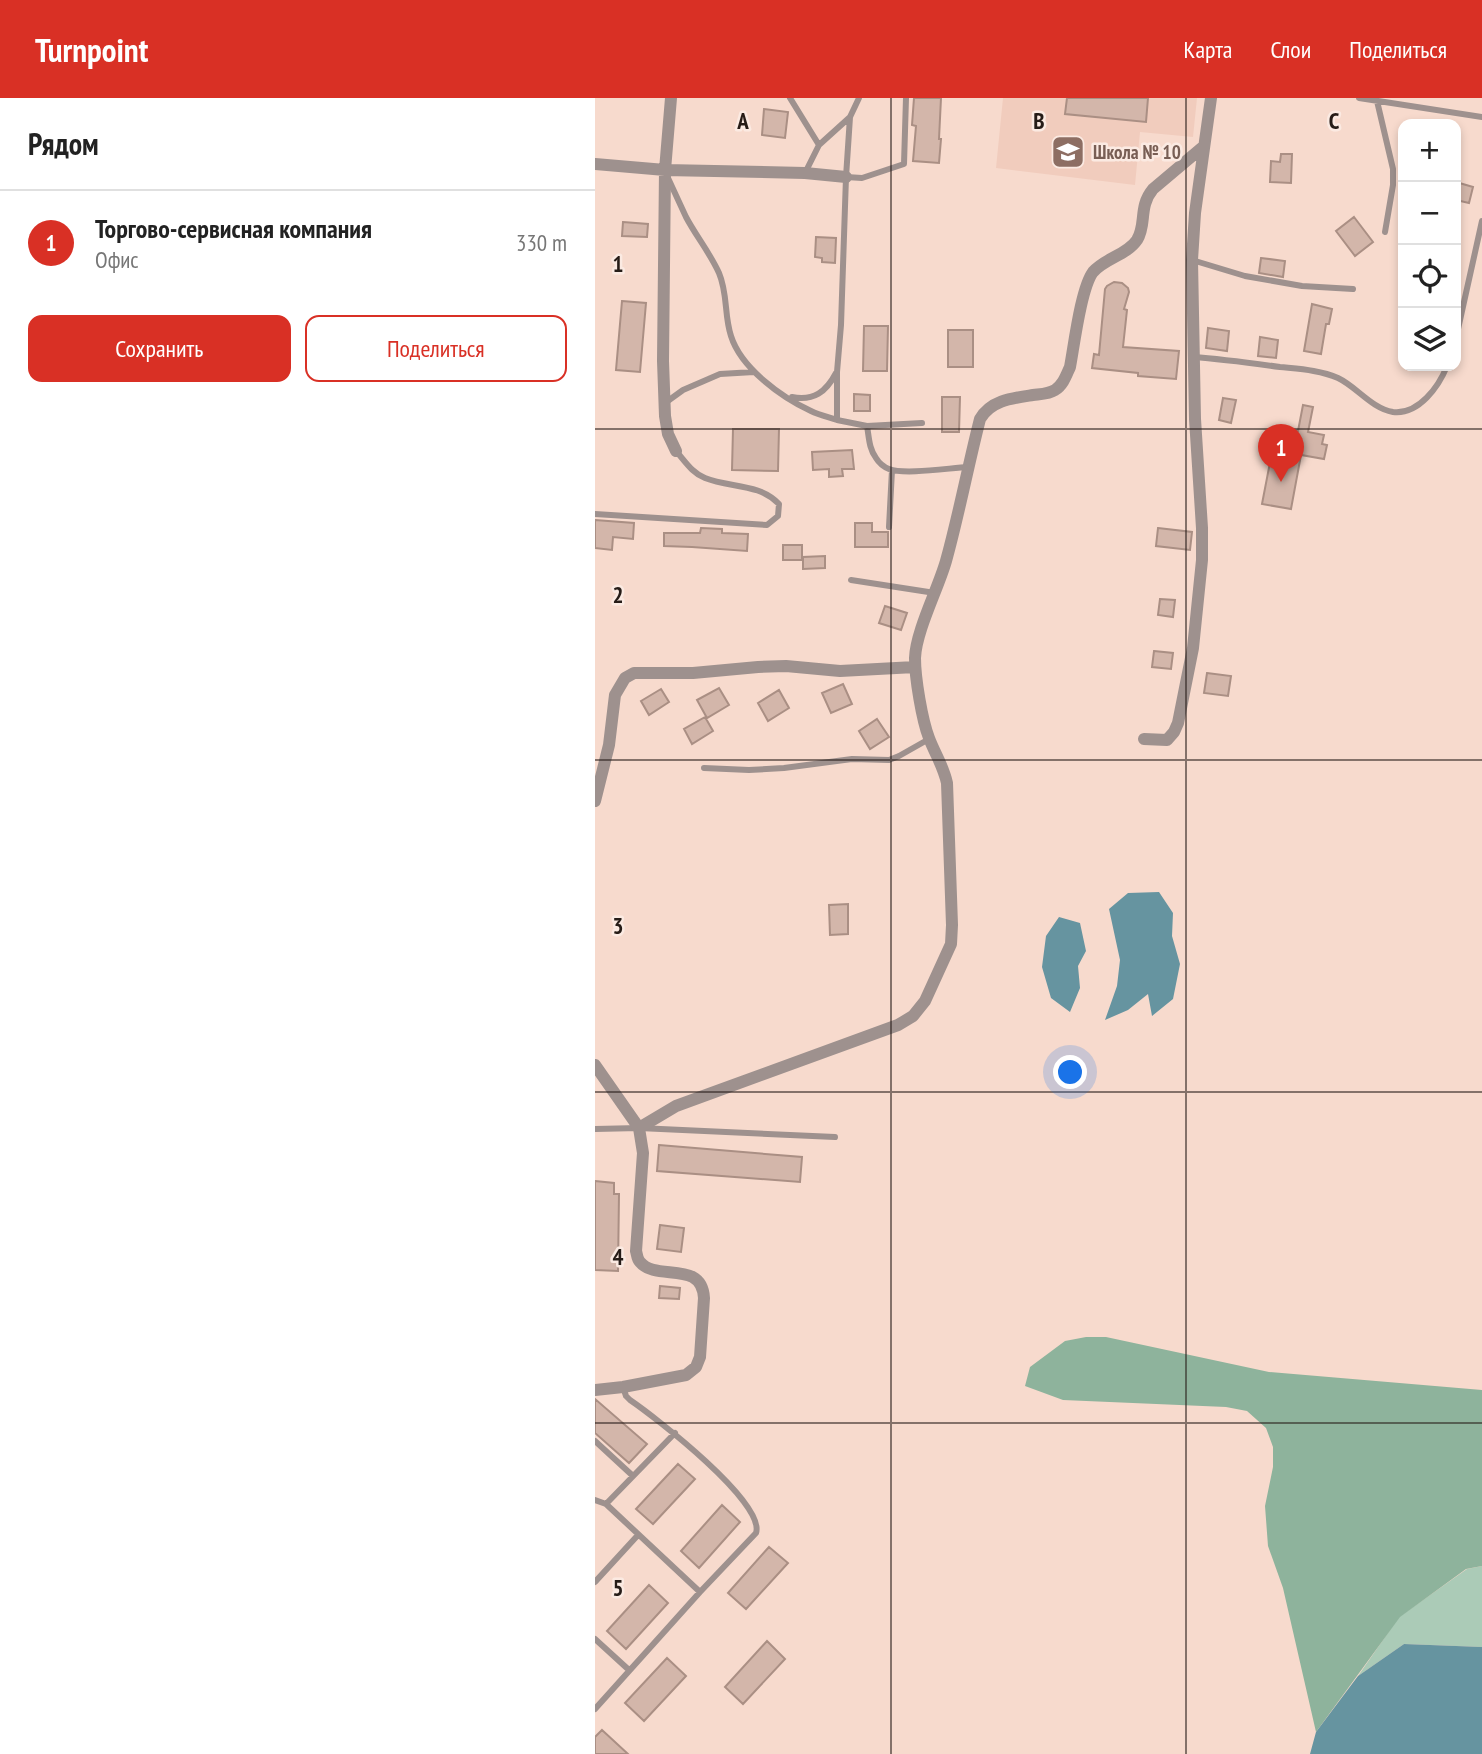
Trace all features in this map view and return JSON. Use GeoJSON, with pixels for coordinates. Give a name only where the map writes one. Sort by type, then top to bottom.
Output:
{"type":"FeatureCollection","features":[{"type":"Feature","properties":{"kind":"street"},"geometry":{"type":"LineString","coordinates":[[671,98],[665,170],[663,361],[664,404],[669,434],[676,451]]}},
{"type":"Feature","properties":{"kind":"street"},"geometry":{"type":"LineString","coordinates":[[1144,739],[1167,740],[1174,732],[1193,648],[1202,560],[1202,528],[1193,357],[1192,260],[1195,213],[1211,98]]}},
{"type":"Feature","properties":{"kind":"street"},"geometry":{"type":"LineString","coordinates":[[639,1128],[677,1106],[898,1025],[913,1016],[925,1001],[951,944],[952,925],[947,783],[943,765],[925,725],[915,655],[945,562],[980,419],[991,406],[1007,400],[1049,393],[1065,380],[1086,286],[1094,272],[1137,240],[1147,195],[1205,146]]}},
{"type":"Feature","properties":{"kind":"street"},"geometry":{"type":"LineString","coordinates":[[595,164],[665,170],[805,173],[846,177]]}},
{"type":"Feature","properties":{"kind":"street"},"geometry":{"type":"LineString","coordinates":[[595,801],[609,745],[615,695],[625,678],[633,673],[693,673],[786,666],[840,671],[915,667]]}},
{"type":"Feature","properties":{"kind":"street"},"geometry":{"type":"LineString","coordinates":[[595,1065],[639,1128],[643,1153],[636,1251],[640,1262],[699,1281],[704,1298],[699,1357],[695,1367],[686,1375],[595,1390]]}},
{"type":"Feature","properties":{"kind":"lane"},"geometry":{"type":"LineString","coordinates":[[790,98],[819,145]]}},
{"type":"Feature","properties":{"kind":"lane"},"geometry":{"type":"LineString","coordinates":[[837,420],[846,177],[851,117],[859,98]]}},
{"type":"Feature","properties":{"kind":"lane"},"geometry":{"type":"LineString","coordinates":[[846,177],[862,178],[904,164],[906,98]]}},
{"type":"Feature","properties":{"kind":"lane"},"geometry":{"type":"LineString","coordinates":[[1359,98],[1482,117]]}},
{"type":"Feature","properties":{"kind":"lane"},"geometry":{"type":"LineString","coordinates":[[1377,101],[1393,169],[1385,232]]}},
{"type":"Feature","properties":{"kind":"lane"},"geometry":{"type":"LineString","coordinates":[[805,173],[819,145],[851,117]]}},
{"type":"Feature","properties":{"kind":"lane"},"geometry":{"type":"LineString","coordinates":[[665,170],[687,218],[719,273],[726,293],[731,337],[738,353],[754,372],[811,411],[837,420],[867,426],[922,422]]}},
{"type":"Feature","properties":{"kind":"lane"},"geometry":{"type":"LineString","coordinates":[[1461,316],[1482,221]]}},
{"type":"Feature","properties":{"kind":"lane"},"geometry":{"type":"LineString","coordinates":[[1192,260],[1245,276],[1328,289],[1353,289]]}},
{"type":"Feature","properties":{"kind":"lane"},"geometry":{"type":"LineString","coordinates":[[1193,357],[1318,372],[1339,379],[1377,406],[1394,412],[1408,410],[1420,403],[1432,392],[1445,371]]}},
{"type":"Feature","properties":{"kind":"lane"},"geometry":{"type":"LineString","coordinates":[[664,404],[683,390],[720,374],[754,372]]}},
{"type":"Feature","properties":{"kind":"lane"},"geometry":{"type":"LineString","coordinates":[[786,396],[801,398],[821,393],[829,386],[837,372]]}},
{"type":"Feature","properties":{"kind":"lane"},"geometry":{"type":"LineString","coordinates":[[867,426],[876,459],[891,470],[968,467]]}},
{"type":"Feature","properties":{"kind":"lane"},"geometry":{"type":"LineString","coordinates":[[595,514],[767,525],[778,516],[779,505],[772,496],[758,490],[705,478],[693,471],[676,451]]}},
{"type":"Feature","properties":{"kind":"lane"},"geometry":{"type":"LineString","coordinates":[[890,527],[891,470]]}},
{"type":"Feature","properties":{"kind":"lane"},"geometry":{"type":"LineString","coordinates":[[851,580],[935,593]]}},
{"type":"Feature","properties":{"kind":"lane"},"geometry":{"type":"LineString","coordinates":[[704,768],[785,768],[852,759],[889,760],[929,739]]}},
{"type":"Feature","properties":{"kind":"lane"},"geometry":{"type":"LineString","coordinates":[[595,1129],[639,1128],[835,1137]]}},
{"type":"Feature","properties":{"kind":"lane"},"geometry":{"type":"LineString","coordinates":[[595,1709],[756,1533],[757,1528],[756,1521],[735,1491],[675,1433],[630,1400],[622,1387]]}},
{"type":"Feature","properties":{"kind":"lane"},"geometry":{"type":"LineString","coordinates":[[605,1504],[675,1433]]}},
{"type":"Feature","properties":{"kind":"lane"},"geometry":{"type":"LineString","coordinates":[[595,1441],[633,1476]]}},
{"type":"Feature","properties":{"kind":"lane"},"geometry":{"type":"LineString","coordinates":[[595,1500],[605,1504],[700,1592]]}},
{"type":"Feature","properties":{"kind":"lane"},"geometry":{"type":"LineString","coordinates":[[595,1582],[638,1535]]}},
{"type":"Feature","properties":{"kind":"lane"},"geometry":{"type":"LineString","coordinates":[[595,1639],[629,1671]]}},
{"type":"Feature","properties":{"kind":"shaded area","name":"Школа № 10"},"geometry":{"type":"Polygon","coordinates":[[[1003,98],[1197,98],[1193,137],[1140,132],[1135,185],[996,168],[1003,98]]]}},
{"type":"Feature","properties":{"kind":"green space"},"geometry":{"type":"Polygon","coordinates":[[[1106,1337],[1269,1372],[1482,1390],[1482,1566],[1466,1569],[1400,1617],[1316,1732],[1283,1588],[1268,1546],[1265,1506],[1273,1467],[1273,1447],[1266,1428],[1247,1411],[1226,1407],[1063,1400],[1025,1386],[1030,1367],[1065,1341],[1106,1337]]]}},
{"type":"Feature","properties":{"kind":"green space"},"geometry":{"type":"Polygon","coordinates":[[[1482,1566],[1482,1647],[1404,1644],[1358,1676],[1399,1617],[1467,1569],[1482,1566]]]}},
{"type":"Feature","properties":{"kind":"water"},"geometry":{"type":"Polygon","coordinates":[[[1159,892],[1173,913],[1172,936],[1180,964],[1173,999],[1152,1016],[1148,994],[1128,1010],[1105,1020],[1117,986],[1120,960],[1109,909],[1128,893],[1159,892]]]}},
{"type":"Feature","properties":{"kind":"water"},"geometry":{"type":"Polygon","coordinates":[[[1059,917],[1080,923],[1086,951],[1078,966],[1080,988],[1070,1012],[1051,998],[1042,967],[1046,936],[1059,917]]]}},
{"type":"Feature","properties":{"kind":"water"},"geometry":{"type":"Polygon","coordinates":[[[1404,1644],[1482,1647],[1482,1754],[1310,1754],[1316,1732],[1358,1676],[1404,1644]]]}},
{"type":"Feature","properties":{"kind":"building"},"geometry":{"type":"Polygon","coordinates":[[[914,98],[941,98],[939,163],[913,161],[916,126],[912,125],[914,98]]]}},
{"type":"Feature","properties":{"kind":"building"},"geometry":{"type":"Polygon","coordinates":[[[1067,98],[1148,98],[1146,122],[1065,114],[1067,98]]]}},
{"type":"Feature","properties":{"kind":"building"},"geometry":{"type":"Polygon","coordinates":[[[764,109],[788,112],[785,138],[762,135],[764,109]]]}},
{"type":"Feature","properties":{"kind":"building"},"geometry":{"type":"Polygon","coordinates":[[[1281,154],[1292,154],[1291,183],[1270,182],[1271,161],[1280,162],[1281,154]]]}},
{"type":"Feature","properties":{"kind":"building"},"geometry":{"type":"Polygon","coordinates":[[[1461,183],[1473,187],[1469,203],[1461,201],[1461,183]]]}},
{"type":"Feature","properties":{"kind":"building"},"geometry":{"type":"Polygon","coordinates":[[[1354,217],[1373,242],[1355,256],[1336,231],[1354,217]]]}},
{"type":"Feature","properties":{"kind":"building"},"geometry":{"type":"Polygon","coordinates":[[[623,222],[648,224],[647,237],[622,236],[623,222]]]}},
{"type":"Feature","properties":{"kind":"building"},"geometry":{"type":"Polygon","coordinates":[[[816,237],[836,238],[835,263],[822,262],[822,258],[815,257],[816,237]]]}},
{"type":"Feature","properties":{"kind":"building"},"geometry":{"type":"Polygon","coordinates":[[[1261,258],[1285,261],[1283,277],[1259,273],[1261,258]]]}},
{"type":"Feature","properties":{"kind":"building"},"geometry":{"type":"Polygon","coordinates":[[[1114,282],[1122,283],[1129,292],[1124,309],[1127,310],[1123,347],[1179,351],[1176,379],[1092,368],[1094,354],[1099,355],[1105,289],[1114,282]]]}},
{"type":"Feature","properties":{"kind":"building"},"geometry":{"type":"Polygon","coordinates":[[[622,301],[646,303],[640,372],[616,370],[622,301]]]}},
{"type":"Feature","properties":{"kind":"building"},"geometry":{"type":"Polygon","coordinates":[[[1312,304],[1332,309],[1329,324],[1326,324],[1321,354],[1304,351],[1312,304]]]}},
{"type":"Feature","properties":{"kind":"building"},"geometry":{"type":"Polygon","coordinates":[[[864,326],[888,326],[887,371],[863,371],[864,326]]]}},
{"type":"Feature","properties":{"kind":"building"},"geometry":{"type":"Polygon","coordinates":[[[1208,328],[1229,331],[1227,351],[1206,348],[1208,328]]]}},
{"type":"Feature","properties":{"kind":"building"},"geometry":{"type":"Polygon","coordinates":[[[948,330],[973,330],[973,367],[948,367],[948,330]]]}},
{"type":"Feature","properties":{"kind":"building"},"geometry":{"type":"Polygon","coordinates":[[[1260,337],[1278,340],[1276,358],[1258,356],[1260,337]]]}},
{"type":"Feature","properties":{"kind":"building"},"geometry":{"type":"Polygon","coordinates":[[[854,394],[870,395],[870,411],[854,411],[854,394]]]}},
{"type":"Feature","properties":{"kind":"building"},"geometry":{"type":"Polygon","coordinates":[[[942,397],[960,397],[959,432],[942,432],[942,397]]]}},
{"type":"Feature","properties":{"kind":"building"},"geometry":{"type":"Polygon","coordinates":[[[1223,398],[1236,400],[1231,423],[1219,420],[1223,398]]]}},
{"type":"Feature","properties":{"kind":"building"},"geometry":{"type":"Polygon","coordinates":[[[1303,405],[1313,407],[1308,432],[1324,435],[1322,444],[1327,445],[1324,459],[1301,455],[1291,509],[1262,504],[1277,426],[1298,431],[1303,405]]]}},
{"type":"Feature","properties":{"kind":"building"},"geometry":{"type":"Polygon","coordinates":[[[733,429],[779,429],[778,471],[732,470],[733,429]]]}},
{"type":"Feature","properties":{"kind":"building"},"geometry":{"type":"Polygon","coordinates":[[[852,450],[854,469],[842,469],[843,476],[829,477],[829,469],[813,470],[812,452],[852,450]]]}},
{"type":"Feature","properties":{"kind":"building"},"geometry":{"type":"Polygon","coordinates":[[[595,520],[634,523],[633,539],[613,537],[612,550],[595,548],[595,520]]]}},
{"type":"Feature","properties":{"kind":"building"},"geometry":{"type":"Polygon","coordinates":[[[855,523],[872,523],[872,532],[888,532],[888,547],[855,547],[855,523]]]}},
{"type":"Feature","properties":{"kind":"building"},"geometry":{"type":"Polygon","coordinates":[[[701,528],[722,529],[722,533],[748,534],[747,551],[664,546],[664,533],[700,533],[701,528]]]}},
{"type":"Feature","properties":{"kind":"building"},"geometry":{"type":"Polygon","coordinates":[[[1158,528],[1192,532],[1190,550],[1156,546],[1158,528]]]}},
{"type":"Feature","properties":{"kind":"building"},"geometry":{"type":"Polygon","coordinates":[[[783,545],[802,545],[802,560],[783,560],[783,545]]]}},
{"type":"Feature","properties":{"kind":"building"},"geometry":{"type":"Polygon","coordinates":[[[825,556],[825,568],[803,569],[803,557],[825,556]]]}},
{"type":"Feature","properties":{"kind":"building"},"geometry":{"type":"Polygon","coordinates":[[[1160,599],[1175,600],[1173,617],[1158,615],[1160,599]]]}},
{"type":"Feature","properties":{"kind":"building"},"geometry":{"type":"Polygon","coordinates":[[[885,606],[907,613],[901,630],[879,623],[885,606]]]}},
{"type":"Feature","properties":{"kind":"building"},"geometry":{"type":"Polygon","coordinates":[[[1154,651],[1173,653],[1171,669],[1152,667],[1154,651]]]}},
{"type":"Feature","properties":{"kind":"building"},"geometry":{"type":"Polygon","coordinates":[[[1207,673],[1231,676],[1228,696],[1204,693],[1207,673]]]}},
{"type":"Feature","properties":{"kind":"building"},"geometry":{"type":"Polygon","coordinates":[[[843,684],[852,704],[831,713],[822,693],[843,684]]]}},
{"type":"Feature","properties":{"kind":"building"},"geometry":{"type":"Polygon","coordinates":[[[719,688],[729,705],[707,718],[697,700],[719,688]]]}},
{"type":"Feature","properties":{"kind":"building"},"geometry":{"type":"Polygon","coordinates":[[[661,689],[669,702],[649,715],[641,701],[661,689]]]}},
{"type":"Feature","properties":{"kind":"building"},"geometry":{"type":"Polygon","coordinates":[[[779,690],[789,708],[768,721],[758,703],[779,690]]]}},
{"type":"Feature","properties":{"kind":"building"},"geometry":{"type":"Polygon","coordinates":[[[705,717],[713,731],[692,744],[684,729],[705,717]]]}},
{"type":"Feature","properties":{"kind":"building"},"geometry":{"type":"Polygon","coordinates":[[[877,719],[889,737],[870,749],[859,731],[877,719]]]}},
{"type":"Feature","properties":{"kind":"building"},"geometry":{"type":"Polygon","coordinates":[[[848,904],[848,934],[830,935],[829,905],[848,904]]]}},
{"type":"Feature","properties":{"kind":"building"},"geometry":{"type":"Polygon","coordinates":[[[659,1145],[802,1157],[800,1182],[657,1171],[659,1145]]]}},
{"type":"Feature","properties":{"kind":"building"},"geometry":{"type":"Polygon","coordinates":[[[595,1181],[614,1183],[614,1194],[619,1194],[618,1271],[595,1270],[595,1181]]]}},
{"type":"Feature","properties":{"kind":"building"},"geometry":{"type":"Polygon","coordinates":[[[660,1225],[684,1228],[681,1252],[657,1249],[660,1225]]]}},
{"type":"Feature","properties":{"kind":"building"},"geometry":{"type":"Polygon","coordinates":[[[660,1286],[680,1288],[679,1299],[659,1298],[660,1286]]]}},
{"type":"Feature","properties":{"kind":"building"},"geometry":{"type":"Polygon","coordinates":[[[595,1399],[647,1444],[629,1463],[595,1433],[595,1399]]]}},
{"type":"Feature","properties":{"kind":"building"},"geometry":{"type":"Polygon","coordinates":[[[678,1464],[695,1479],[653,1524],[636,1509],[678,1464]]]}},
{"type":"Feature","properties":{"kind":"building"},"geometry":{"type":"Polygon","coordinates":[[[722,1505],[740,1522],[699,1568],[681,1551],[722,1505]]]}},
{"type":"Feature","properties":{"kind":"building"},"geometry":{"type":"Polygon","coordinates":[[[769,1547],[788,1563],[746,1609],[728,1593],[769,1547]]]}},
{"type":"Feature","properties":{"kind":"building"},"geometry":{"type":"Polygon","coordinates":[[[649,1585],[668,1603],[626,1649],[607,1631],[649,1585]]]}},
{"type":"Feature","properties":{"kind":"building"},"geometry":{"type":"Polygon","coordinates":[[[767,1641],[785,1659],[743,1704],[725,1687],[767,1641]]]}},
{"type":"Feature","properties":{"kind":"building"},"geometry":{"type":"Polygon","coordinates":[[[667,1658],[686,1676],[644,1721],[625,1703],[667,1658]]]}},
{"type":"Feature","properties":{"kind":"building"},"geometry":{"type":"Polygon","coordinates":[[[602,1730],[628,1754],[595,1754],[595,1737],[602,1730]]]}},
{"type":"Feature","properties":{"kind":"place","name":"Школа № 10"},"geometry":{"type":"Point","coordinates":[1068,152]}},
{"type":"Feature","properties":{"kind":"place","name":"Торгово-сервисная компания"},"geometry":{"type":"Point","coordinates":[1281,482]}}]}
